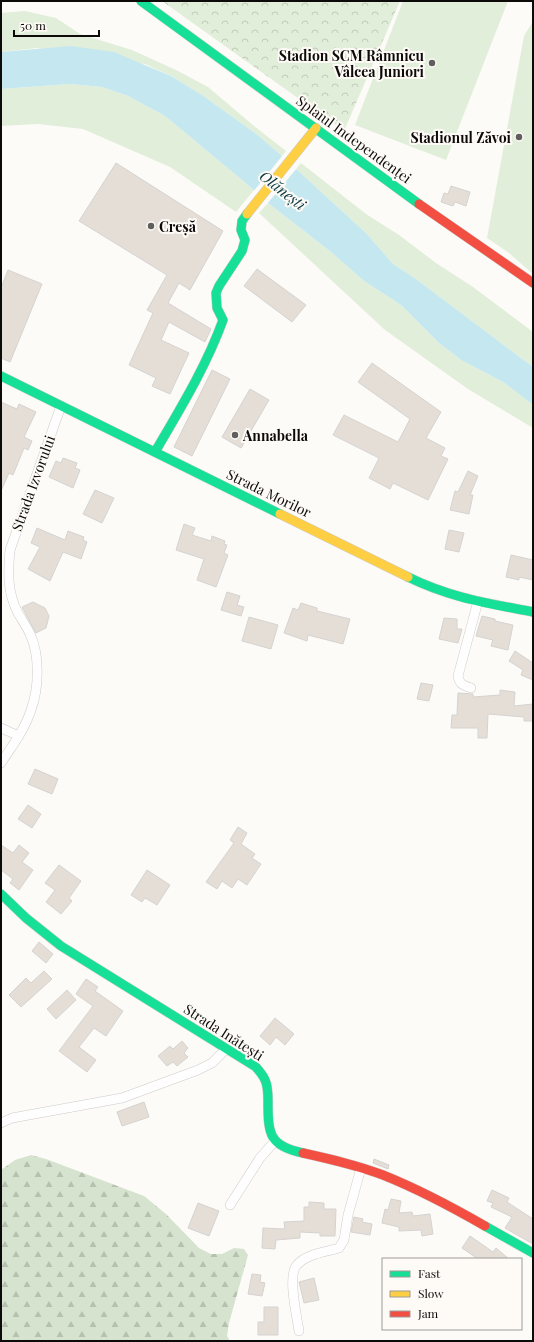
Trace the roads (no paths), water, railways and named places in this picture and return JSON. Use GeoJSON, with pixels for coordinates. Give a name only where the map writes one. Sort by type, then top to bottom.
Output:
{"type":"FeatureCollection","features":[{"type":"Feature","properties":{"kind":"street","name":"Splaiul Independenței"},"geometry":{"type":"LineString","coordinates":[[141,1],[432,213],[533,283]]}},
{"type":"Feature","properties":{"kind":"street"},"geometry":{"type":"LineString","coordinates":[[155,452],[198,377],[217,336],[223,320],[217,308],[216,293],[242,251],[245,240],[241,230],[242,221],[316,128]]}},
{"type":"Feature","properties":{"kind":"street","name":"Strada Morilor"},"geometry":{"type":"LineString","coordinates":[[1,376],[443,594],[533,612]]}},
{"type":"Feature","properties":{"kind":"street","name":"Strada Izvorului"},"geometry":{"type":"LineString","coordinates":[[1,763],[19,736],[32,710],[36,689],[38,663],[31,636],[18,612],[10,591],[8,581],[8,565],[10,550],[61,406]]}},
{"type":"Feature","properties":{"kind":"street"},"geometry":{"type":"LineString","coordinates":[[471,688],[462,685],[458,676],[478,601]]}},
{"type":"Feature","properties":{"kind":"street"},"geometry":{"type":"LineString","coordinates":[[1,728],[19,736]]}},
{"type":"Feature","properties":{"kind":"street","name":"Strada Inătești"},"geometry":{"type":"LineString","coordinates":[[1,894],[26,918],[61,946],[256,1067],[267,1084],[270,1131],[275,1141]]}},
{"type":"Feature","properties":{"kind":"street"},"geometry":{"type":"LineString","coordinates":[[1,1123],[12,1118],[122,1098],[198,1070],[212,1062],[226,1048]]}},
{"type":"Feature","properties":{"kind":"street"},"geometry":{"type":"LineString","coordinates":[[230,1205],[260,1158],[275,1141],[281,1146],[292,1150],[328,1158],[361,1168],[409,1187],[440,1202],[533,1253]]}},
{"type":"Feature","properties":{"kind":"street"},"geometry":{"type":"LineString","coordinates":[[299,1331],[293,1275],[296,1266],[304,1259],[339,1248],[344,1240],[348,1216],[361,1168]]}},
{"type":"Feature","properties":{"kind":"water","name":"Olănești"},"geometry":{"type":"Polygon","coordinates":[[[71,46],[114,52],[171,76],[202,95],[259,136],[367,234],[393,264],[416,279],[533,367],[533,405],[503,382],[461,360],[439,343],[401,305],[364,281],[331,252],[268,203],[165,116],[128,96],[102,87],[70,84],[1,89],[1,52],[71,46]]]}},
{"type":"Feature","properties":{"kind":"place","name":"Stadion SCM Râmnicu Vâlcea Juniori"},"geometry":{"type":"Point","coordinates":[432,63]}},
{"type":"Feature","properties":{"kind":"place","name":"Stadionul Zăvoi"},"geometry":{"type":"Point","coordinates":[519,137]}},
{"type":"Feature","properties":{"kind":"place","name":"Creșă"},"geometry":{"type":"Point","coordinates":[151,226]}},
{"type":"Feature","properties":{"kind":"place","name":"Annabella"},"geometry":{"type":"Point","coordinates":[235,435]}}]}
